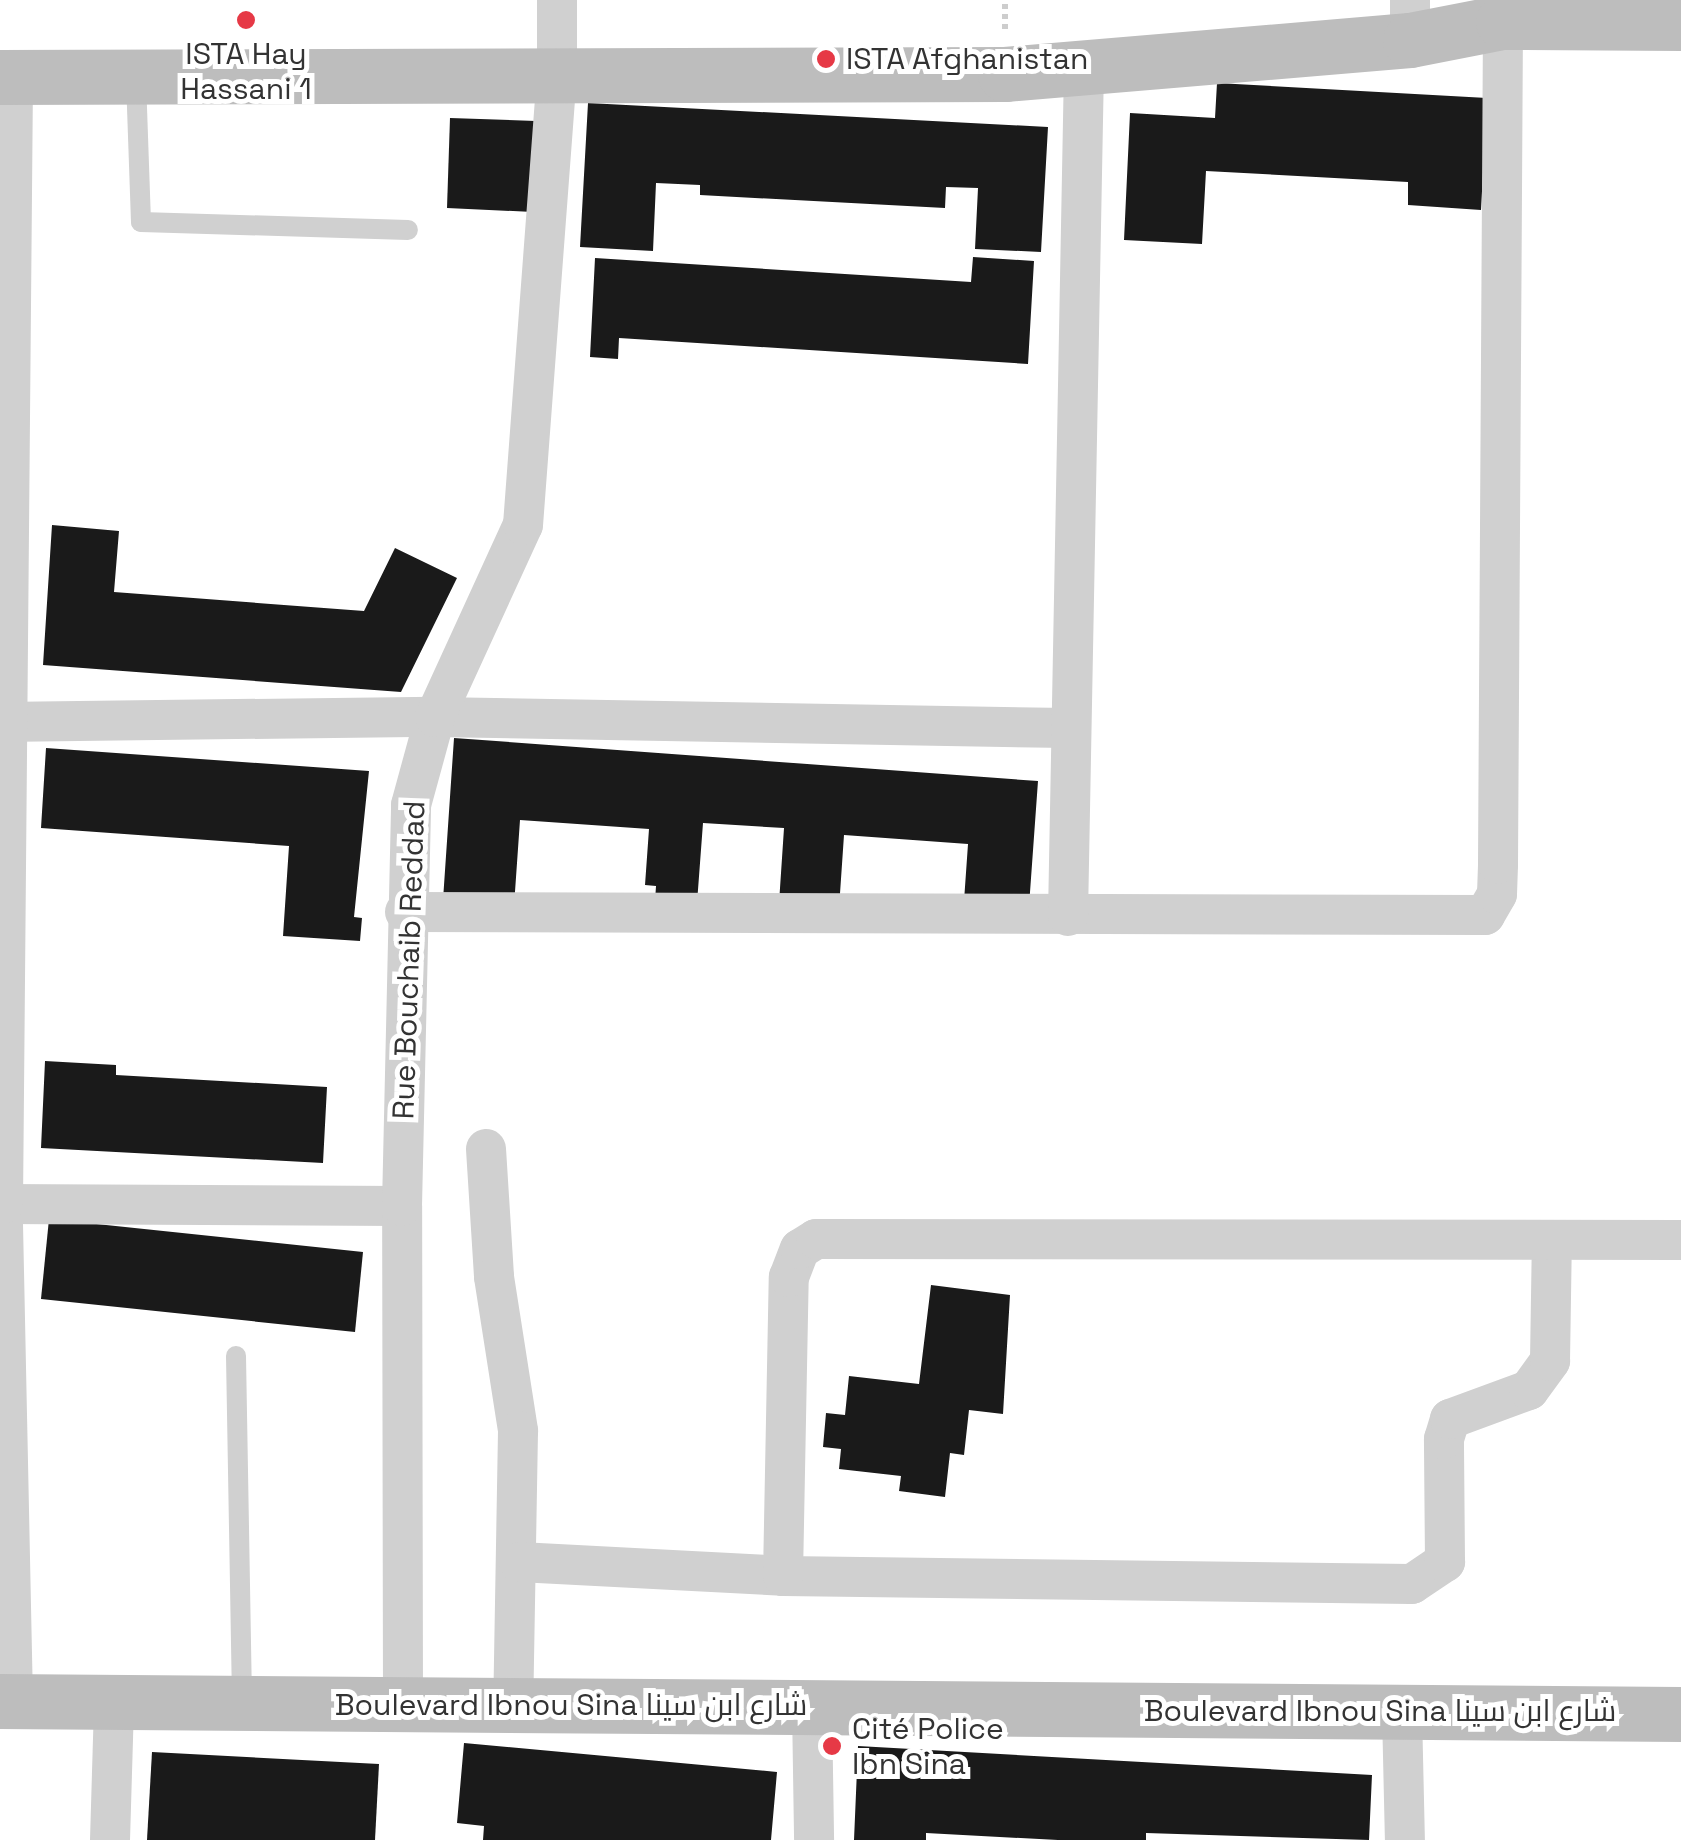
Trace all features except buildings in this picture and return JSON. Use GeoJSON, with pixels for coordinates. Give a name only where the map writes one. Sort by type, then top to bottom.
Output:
{"type":"FeatureCollection","features":[{"type":"Feature","properties":{"kind":"main road"},"geometry":{"type":"LineString","coordinates":[[7,77],[558,77],[1084,69],[1410,20],[1681,23]]}},
{"type":"Feature","properties":{"kind":"main road","name":"Boulevard Ibnou Sina شارع ابن سينا"},"geometry":{"type":"LineString","coordinates":[[6,1701],[1681,1714]]}},
{"type":"Feature","properties":{"kind":"street","name":"Rue Bouchaib Reddad"},"geometry":{"type":"LineString","coordinates":[[403,1704],[402,1206],[405,912],[411,805],[435,718],[523,525],[558,77],[557,0]]}},
{"type":"Feature","properties":{"kind":"street"},"geometry":{"type":"LineString","coordinates":[[405,912],[1474,918],[1493,908],[1503,22]]}},
{"type":"Feature","properties":{"kind":"street"},"geometry":{"type":"LineString","coordinates":[[1068,916],[1068,728],[1084,69]]}},
{"type":"Feature","properties":{"kind":"street"},"geometry":{"type":"LineString","coordinates":[[6,1701],[2,1204],[7,77]]}},
{"type":"Feature","properties":{"kind":"street"},"geometry":{"type":"LineString","coordinates":[[5,722],[435,718],[1068,728]]}},
{"type":"Feature","properties":{"kind":"street"},"geometry":{"type":"LineString","coordinates":[[486,1150],[494,1277],[518,1431],[519,1562],[513,1705]]}},
{"type":"Feature","properties":{"kind":"street"},"geometry":{"type":"LineString","coordinates":[[2,1204],[402,1206]]}},
{"type":"Feature","properties":{"kind":"street"},"geometry":{"type":"LineString","coordinates":[[783,1576],[789,1277],[800,1249],[816,1239],[1681,1240]]}},
{"type":"Feature","properties":{"kind":"street"},"geometry":{"type":"LineString","coordinates":[[519,1562],[783,1576],[1412,1584],[1445,1562],[1444,1439],[1450,1419],[1529,1390],[1550,1361],[1552,1240]]}},
{"type":"Feature","properties":{"kind":"street"},"geometry":{"type":"LineString","coordinates":[[110,1840],[114,1702]]}},
{"type":"Feature","properties":{"kind":"street"},"geometry":{"type":"LineString","coordinates":[[812,1707],[814,1840]]}},
{"type":"Feature","properties":{"kind":"street"},"geometry":{"type":"LineString","coordinates":[[1402,1712],[1405,1840]]}},
{"type":"Feature","properties":{"kind":"lane"},"geometry":{"type":"LineString","coordinates":[[136,77],[141,222],[408,230]]}},
{"type":"Feature","properties":{"kind":"lane"},"geometry":{"type":"LineString","coordinates":[[236,1356],[242,1703]]}},
{"type":"Feature","properties":{"kind":"place","name":"ISTA Hay Hassani 1"},"geometry":{"type":"Point","coordinates":[246,20]}},
{"type":"Feature","properties":{"kind":"place","name":"ISTA Afghanistan"},"geometry":{"type":"Point","coordinates":[826,59]}},
{"type":"Feature","properties":{"kind":"place","name":"Cité Police Ibn Sina"},"geometry":{"type":"Point","coordinates":[832,1746]}}]}
